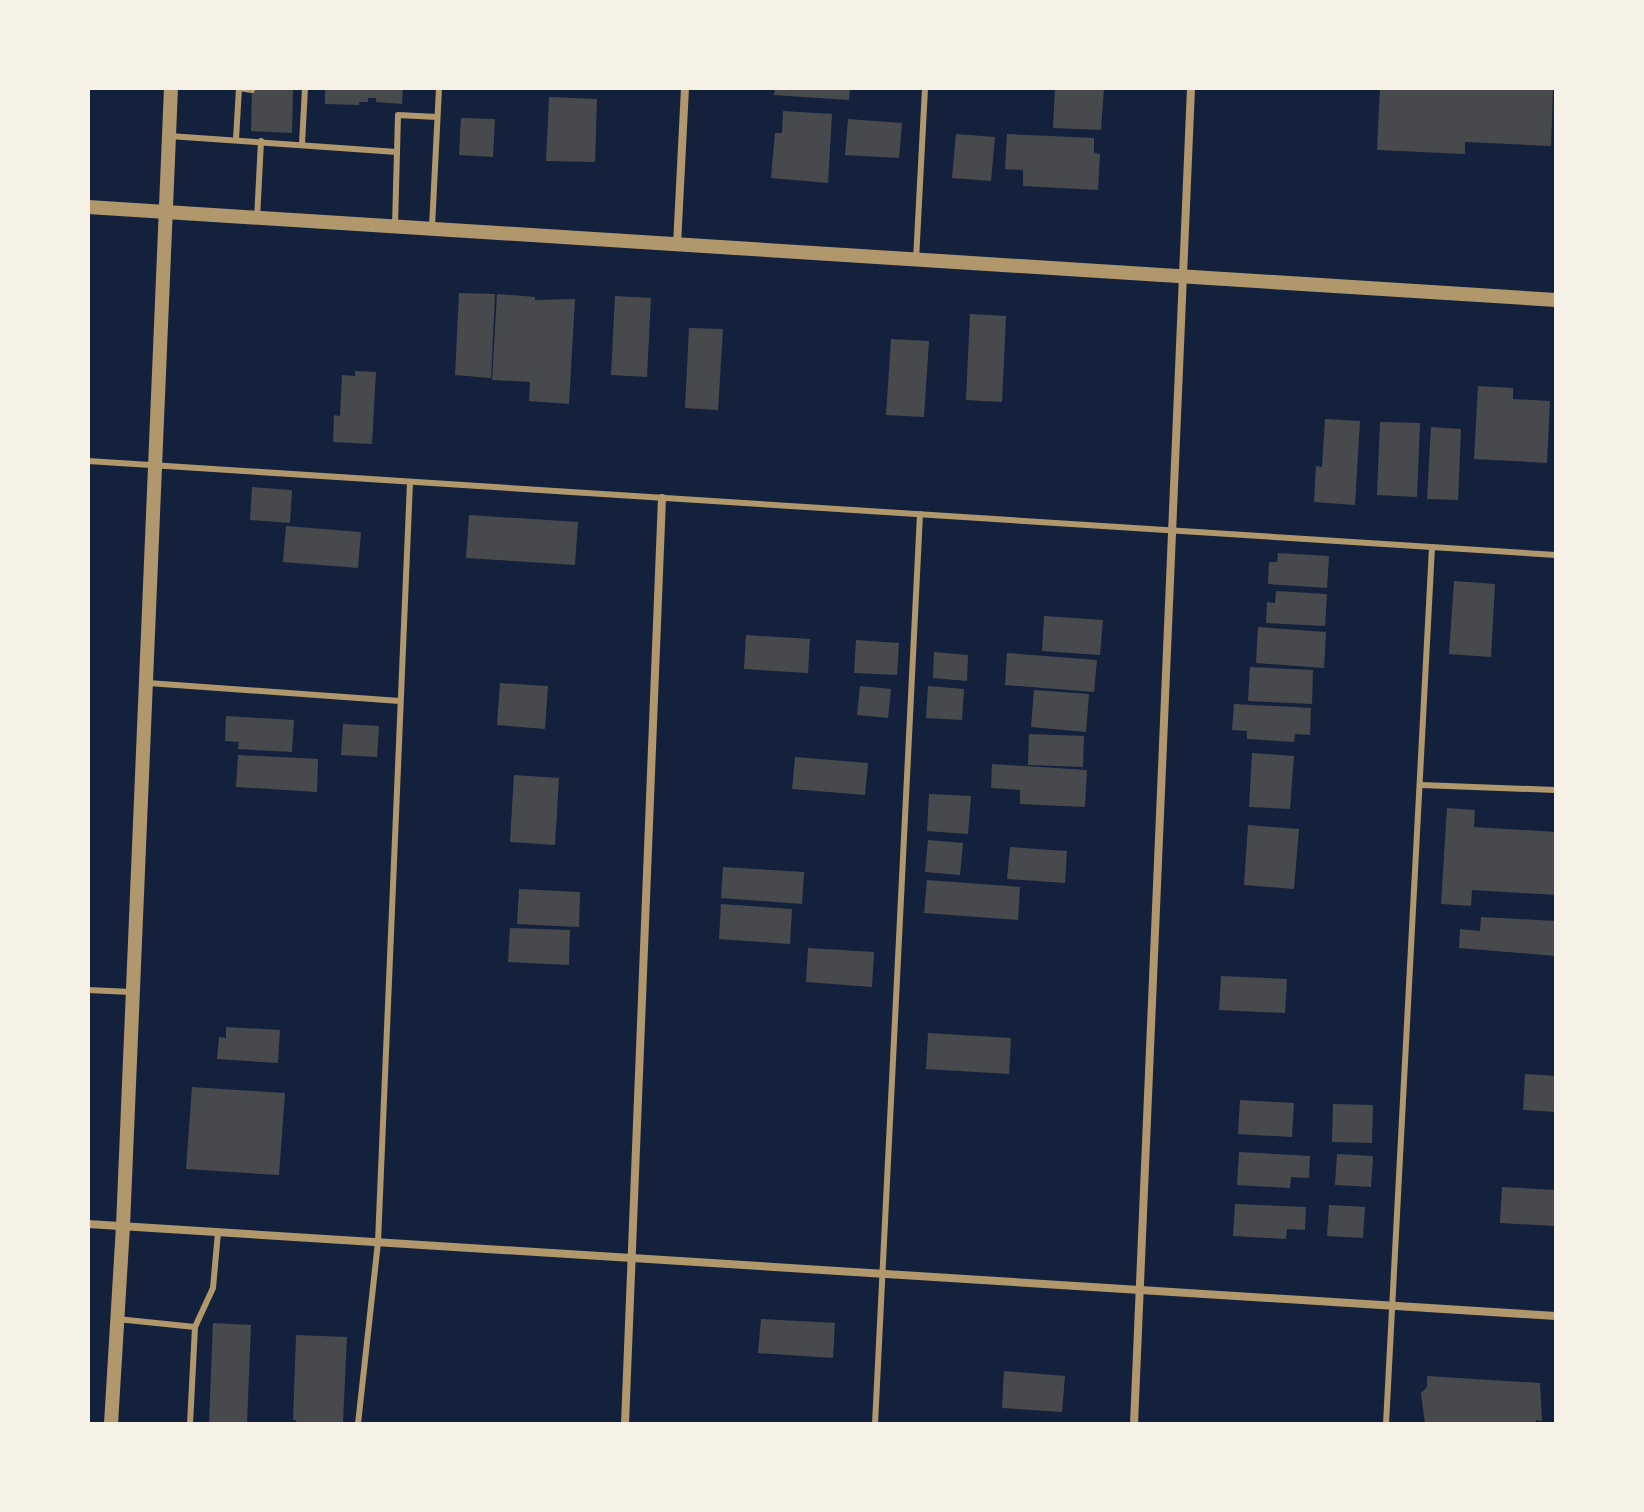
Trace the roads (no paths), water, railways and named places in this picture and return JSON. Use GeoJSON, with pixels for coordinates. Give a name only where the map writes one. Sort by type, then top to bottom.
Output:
{"type":"FeatureCollection","features":[{"type":"Feature","properties":{"kind":"street"},"geometry":{"type":"LineString","coordinates":[[111,1424],[123,1226],[171,88]]}},
{"type":"Feature","properties":{"kind":"street"},"geometry":{"type":"LineString","coordinates":[[677,246],[685,88]]}},
{"type":"Feature","properties":{"kind":"street"},"geometry":{"type":"LineString","coordinates":[[1134,1424],[1191,88]]}},
{"type":"Feature","properties":{"kind":"street"},"geometry":{"type":"LineString","coordinates":[[88,207],[916,262],[1556,300]]}},
{"type":"Feature","properties":{"kind":"street"},"geometry":{"type":"LineString","coordinates":[[625,1424],[662,498]]}},
{"type":"Feature","properties":{"kind":"street"},"geometry":{"type":"LineString","coordinates":[[88,1224],[1556,1316]]}},
{"type":"Feature","properties":{"kind":"lane"},"geometry":{"type":"LineString","coordinates":[[236,139],[239,88],[252,90]]}},
{"type":"Feature","properties":{"kind":"lane"},"geometry":{"type":"LineString","coordinates":[[431,231],[439,88]]}},
{"type":"Feature","properties":{"kind":"lane"},"geometry":{"type":"LineString","coordinates":[[916,262],[925,88]]}},
{"type":"Feature","properties":{"kind":"lane"},"geometry":{"type":"LineString","coordinates":[[293,93],[305,91],[302,144]]}},
{"type":"Feature","properties":{"kind":"lane"},"geometry":{"type":"LineString","coordinates":[[395,228],[398,115],[437,117]]}},
{"type":"Feature","properties":{"kind":"lane"},"geometry":{"type":"LineString","coordinates":[[169,136],[397,152]]}},
{"type":"Feature","properties":{"kind":"lane"},"geometry":{"type":"LineString","coordinates":[[257,219],[261,141]]}},
{"type":"Feature","properties":{"kind":"lane"},"geometry":{"type":"LineString","coordinates":[[88,461],[1556,555]]}},
{"type":"Feature","properties":{"kind":"lane"},"geometry":{"type":"LineString","coordinates":[[358,1424],[378,1242],[410,482]]}},
{"type":"Feature","properties":{"kind":"lane"},"geometry":{"type":"LineString","coordinates":[[875,1424],[920,514]]}},
{"type":"Feature","properties":{"kind":"lane"},"geometry":{"type":"LineString","coordinates":[[1386,1424],[1432,547]]}},
{"type":"Feature","properties":{"kind":"lane"},"geometry":{"type":"LineString","coordinates":[[145,683],[400,701]]}},
{"type":"Feature","properties":{"kind":"lane"},"geometry":{"type":"LineString","coordinates":[[1421,785],[1556,790]]}},
{"type":"Feature","properties":{"kind":"lane"},"geometry":{"type":"LineString","coordinates":[[88,990],[131,992]]}},
{"type":"Feature","properties":{"kind":"lane"},"geometry":{"type":"LineString","coordinates":[[190,1424],[195,1327],[213,1288],[218,1232]]}},
{"type":"Feature","properties":{"kind":"lane"},"geometry":{"type":"LineString","coordinates":[[117,1319],[195,1327]]}}]}
